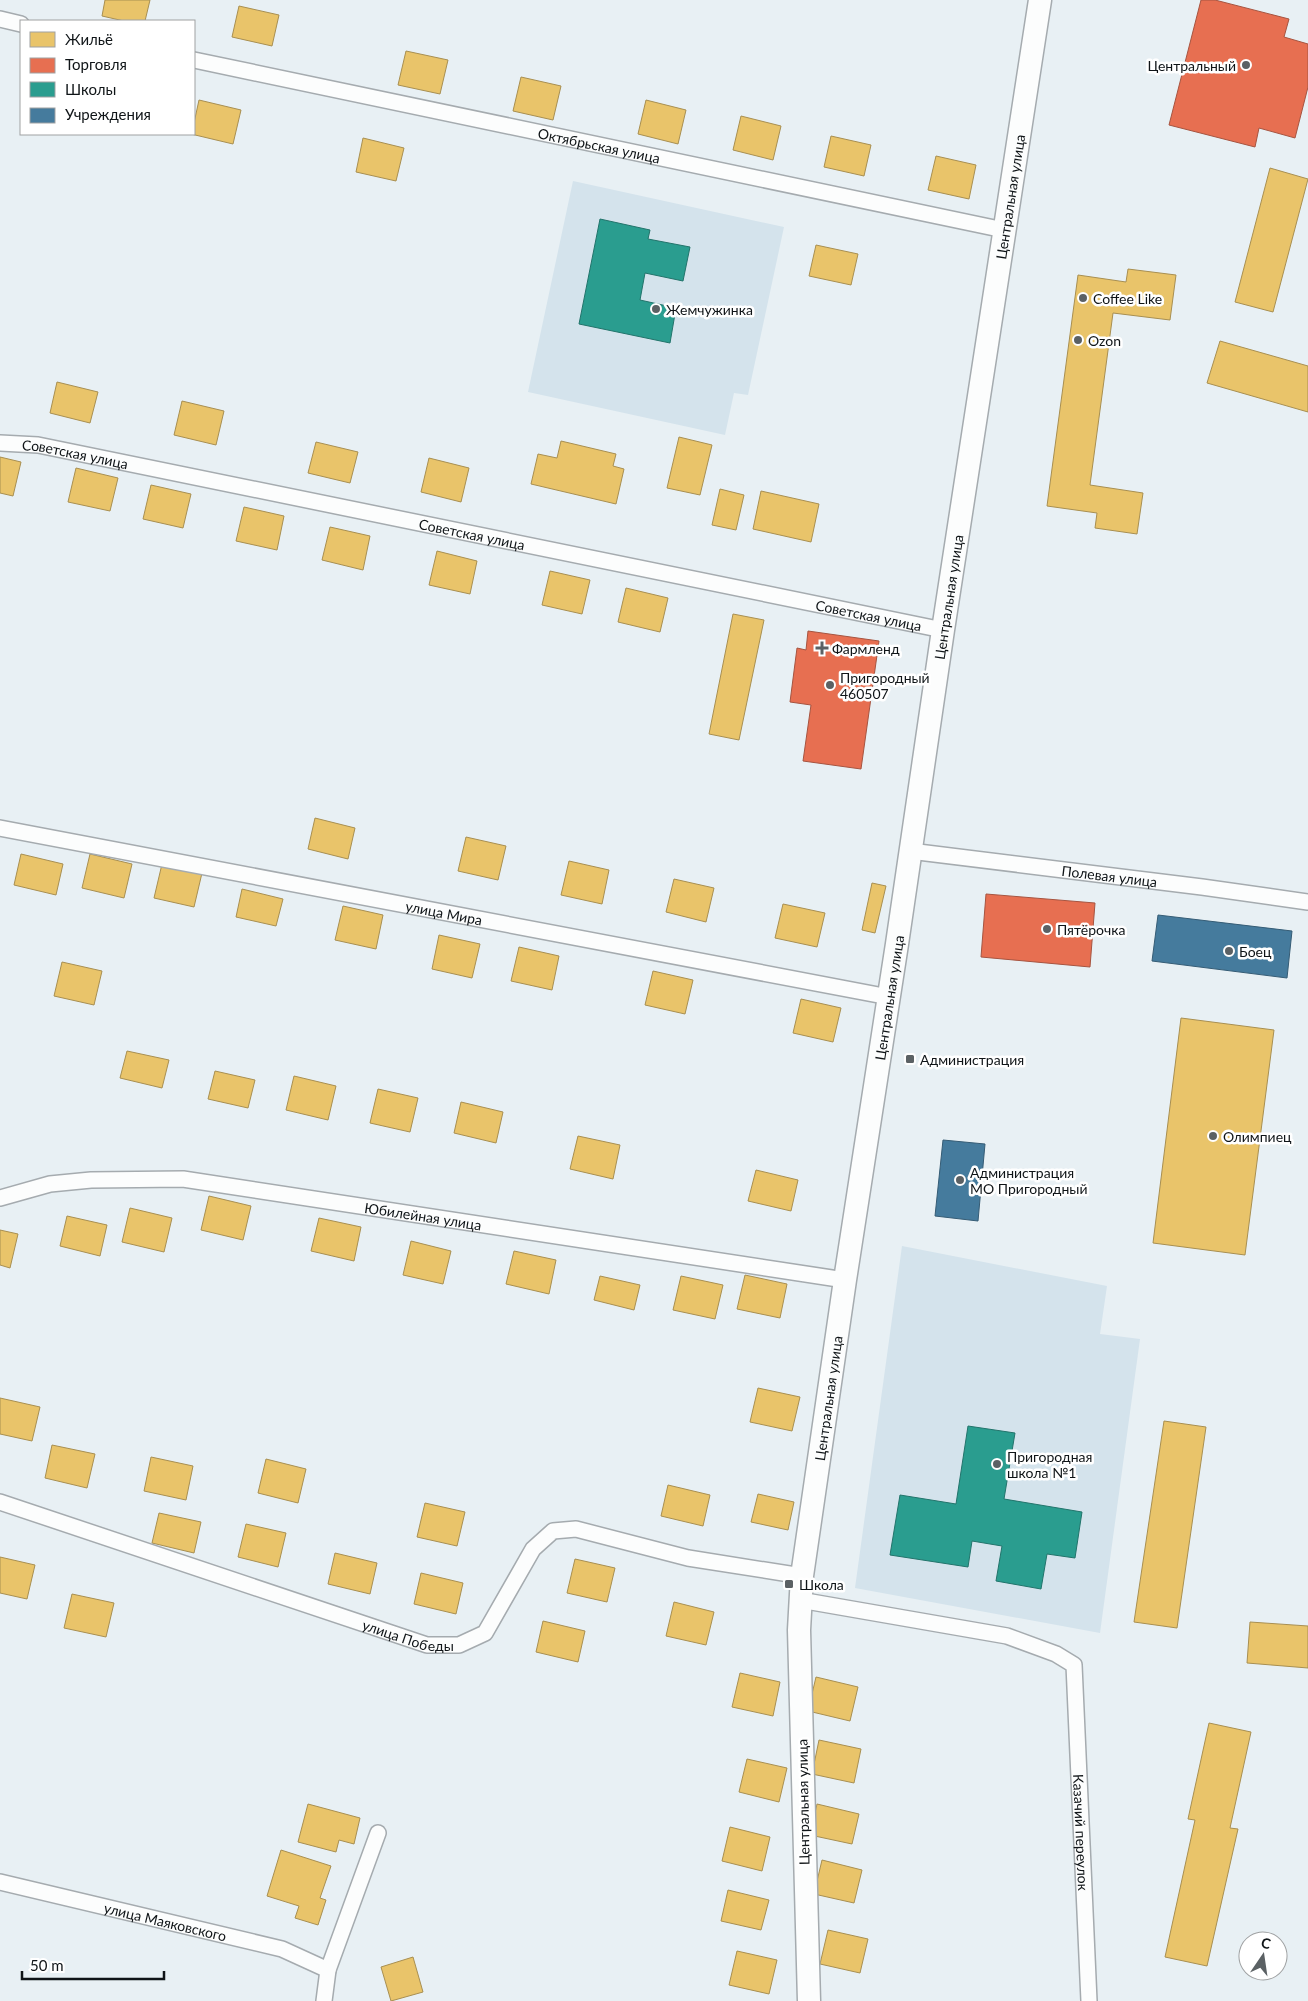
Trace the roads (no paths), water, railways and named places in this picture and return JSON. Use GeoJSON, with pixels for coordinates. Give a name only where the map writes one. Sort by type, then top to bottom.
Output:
{"type":"FeatureCollection","features":[{"type":"Feature","properties":{"kind":"street","name":"Центральная улица"},"geometry":{"type":"LineString","coordinates":[[808,2001],[799,1630],[802,1576],[943,630],[1040,0]]}},
{"type":"Feature","properties":{"kind":"street"},"geometry":{"type":"LineString","coordinates":[[0,19],[20,24]]}},
{"type":"Feature","properties":{"kind":"street","name":"Октябрьская улица"},"geometry":{"type":"LineString","coordinates":[[195,60],[1004,230]]}},
{"type":"Feature","properties":{"kind":"street","name":"Советская улица"},"geometry":{"type":"LineString","coordinates":[[0,443],[38,445],[943,630]]}},
{"type":"Feature","properties":{"kind":"street","name":"улица Мира"},"geometry":{"type":"LineString","coordinates":[[0,828],[889,997]]}},
{"type":"Feature","properties":{"kind":"street","name":"Полевая улица"},"geometry":{"type":"LineString","coordinates":[[910,851],[1308,902]]}},
{"type":"Feature","properties":{"kind":"street","name":"Юбилейная улица"},"geometry":{"type":"LineString","coordinates":[[0,1198],[50,1184],[91,1180],[183,1179],[845,1280]]}},
{"type":"Feature","properties":{"kind":"street","name":"улица Победы"},"geometry":{"type":"LineString","coordinates":[[0,1502],[427,1645],[459,1645],[485,1633],[533,1549],[553,1531],[576,1529],[688,1558],[802,1576]]}},
{"type":"Feature","properties":{"kind":"street","name":"Казачий переулок"},"geometry":{"type":"LineString","coordinates":[[800,1600],[1007,1636],[1056,1654],[1074,1665],[1089,2001]]}},
{"type":"Feature","properties":{"kind":"street"},"geometry":{"type":"LineString","coordinates":[[324,2001],[328,1970],[378,1833]]}},
{"type":"Feature","properties":{"kind":"street","name":"улица Маяковского"},"geometry":{"type":"LineString","coordinates":[[0,1882],[282,1949],[328,1970]]}},
{"type":"Feature","properties":{"kind":"place","name":"Центральный"},"geometry":{"type":"Point","coordinates":[1246,65]}},
{"type":"Feature","properties":{"kind":"place","name":"Coffee Like"},"geometry":{"type":"Point","coordinates":[1083,298]}},
{"type":"Feature","properties":{"kind":"place","name":"Жемчужинка"},"geometry":{"type":"Point","coordinates":[656,309]}},
{"type":"Feature","properties":{"kind":"place","name":"Ozon"},"geometry":{"type":"Point","coordinates":[1078,340]}},
{"type":"Feature","properties":{"kind":"place","name":"Фармленд"},"geometry":{"type":"Point","coordinates":[822,648]}},
{"type":"Feature","properties":{"kind":"place","name":"Пригородный 460507"},"geometry":{"type":"Point","coordinates":[830,685]}},
{"type":"Feature","properties":{"kind":"place","name":"Пятёрочка"},"geometry":{"type":"Point","coordinates":[1047,929]}},
{"type":"Feature","properties":{"kind":"place","name":"Боец"},"geometry":{"type":"Point","coordinates":[1229,951]}},
{"type":"Feature","properties":{"kind":"place","name":"Администрация"},"geometry":{"type":"Point","coordinates":[910,1059]}},
{"type":"Feature","properties":{"kind":"place","name":"Олимпиец"},"geometry":{"type":"Point","coordinates":[1213,1136]}},
{"type":"Feature","properties":{"kind":"place","name":"Администрация МО Пригородный"},"geometry":{"type":"Point","coordinates":[960,1180]}},
{"type":"Feature","properties":{"kind":"place","name":"Пригородная школа №1"},"geometry":{"type":"Point","coordinates":[997,1464]}},
{"type":"Feature","properties":{"kind":"place","name":"Школа"},"geometry":{"type":"Point","coordinates":[789,1584]}}]}
